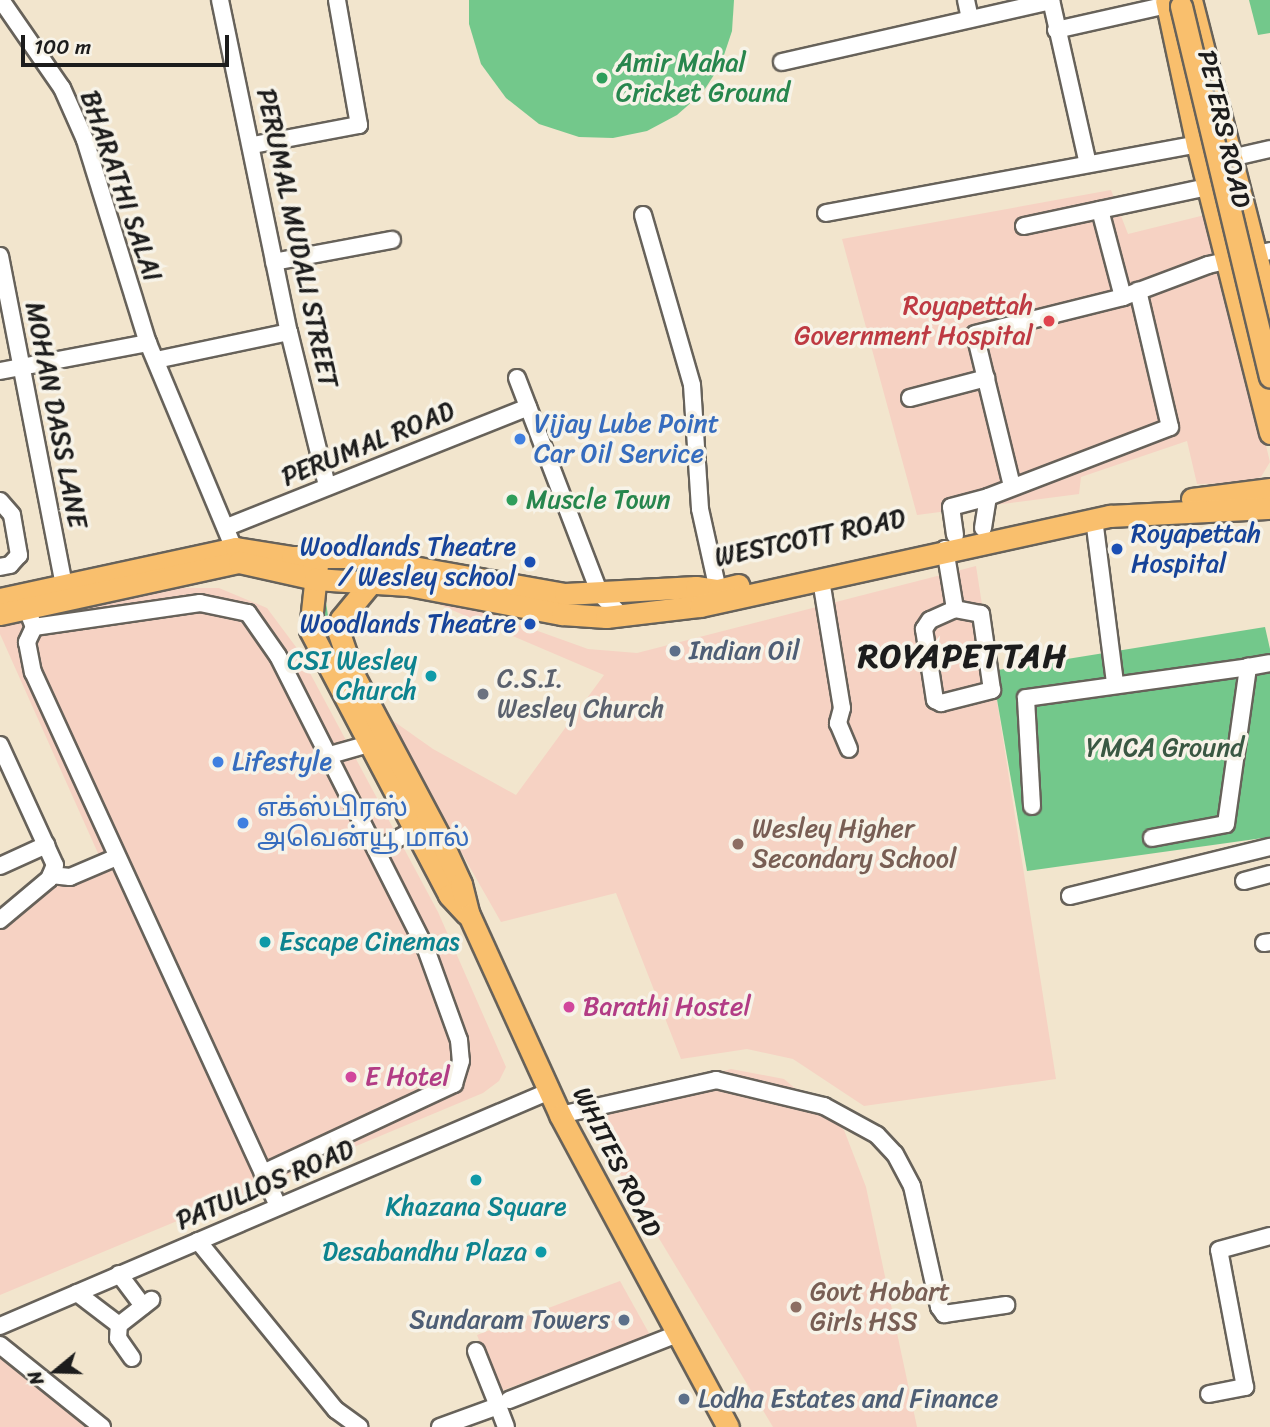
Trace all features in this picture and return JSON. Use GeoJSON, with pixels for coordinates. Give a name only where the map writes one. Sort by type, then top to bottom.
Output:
{"type":"FeatureCollection","features":[{"type":"Feature","properties":{"kind":"main road","name":"PETERS ROAD"},"geometry":{"type":"LineString","coordinates":[[1177,2],[1196,144],[1270,433]]}},
{"type":"Feature","properties":{"kind":"main road","name":"PETERS ROAD"},"geometry":{"type":"LineString","coordinates":[[1177,2],[1263,253],[1270,310]]}},
{"type":"Feature","properties":{"kind":"main road"},"geometry":{"type":"LineString","coordinates":[[1177,2],[1270,376]]}},
{"type":"Feature","properties":{"kind":"main road","name":"WESTCOTT ROAD"},"geometry":{"type":"LineString","coordinates":[[237,555],[315,579],[369,585],[408,585],[562,614],[621,615],[700,606],[821,580],[950,542],[983,528],[1270,489]]}},
{"type":"Feature","properties":{"kind":"main road","name":"WESTCOTT ROAD"},"geometry":{"type":"LineString","coordinates":[[237,555],[357,557],[565,594],[696,587],[718,590],[950,542],[1094,519],[1270,508]]}},
{"type":"Feature","properties":{"kind":"main road"},"geometry":{"type":"LineString","coordinates":[[0,599],[64,584],[237,555]]}},
{"type":"Feature","properties":{"kind":"main road"},"geometry":{"type":"LineString","coordinates":[[0,614],[30,618],[237,555]]}},
{"type":"Feature","properties":{"kind":"main road"},"geometry":{"type":"LineString","coordinates":[[315,579],[318,556]]}},
{"type":"Feature","properties":{"kind":"main road","name":"WHITES ROAD"},"geometry":{"type":"LineString","coordinates":[[315,579],[310,629],[449,895],[469,915]]}},
{"type":"Feature","properties":{"kind":"main road","name":"WHITES ROAD"},"geometry":{"type":"LineString","coordinates":[[369,585],[341,619],[343,649],[439,836],[461,884],[469,915],[560,1115],[676,1335],[728,1427]]}},
{"type":"Feature","properties":{"kind":"street","name":"BHARATHI SALAI"},"geometry":{"type":"LineString","coordinates":[[1,0],[62,88],[85,140],[148,343],[237,555]]}},
{"type":"Feature","properties":{"kind":"street","name":"PERUMAL MUDALI STREET"},"geometry":{"type":"LineString","coordinates":[[220,0],[253,145],[289,332],[327,486]]}},
{"type":"Feature","properties":{"kind":"street"},"geometry":{"type":"LineString","coordinates":[[253,145],[359,125],[337,0]]}},
{"type":"Feature","properties":{"kind":"street"},"geometry":{"type":"LineString","coordinates":[[966,0],[971,19]]}},
{"type":"Feature","properties":{"kind":"street"},"geometry":{"type":"LineString","coordinates":[[1113,0],[1117,17]]}},
{"type":"Feature","properties":{"kind":"street"},"geometry":{"type":"LineString","coordinates":[[782,62],[1051,1],[1088,164]]}},
{"type":"Feature","properties":{"kind":"street"},"geometry":{"type":"LineString","coordinates":[[1056,30],[1177,2]]}},
{"type":"Feature","properties":{"kind":"street"},"geometry":{"type":"LineString","coordinates":[[825,213],[1196,144]]}},
{"type":"Feature","properties":{"kind":"street"},"geometry":{"type":"LineString","coordinates":[[1231,158],[1270,149]]}},
{"type":"Feature","properties":{"kind":"street"},"geometry":{"type":"LineString","coordinates":[[1024,226],[1207,187]]}},
{"type":"Feature","properties":{"kind":"street"},"geometry":{"type":"LineString","coordinates":[[956,609],[950,542],[951,507],[988,497],[1170,427],[1130,294],[1100,210]]}},
{"type":"Feature","properties":{"kind":"street"},"geometry":{"type":"LineString","coordinates":[[643,215],[692,384],[700,509],[718,590]]}},
{"type":"Feature","properties":{"kind":"street"},"geometry":{"type":"LineString","coordinates":[[274,262],[391,240]]}},
{"type":"Feature","properties":{"kind":"street"},"geometry":{"type":"LineString","coordinates":[[1012,486],[975,334],[1130,294],[1226,260],[1263,253]]}},
{"type":"Feature","properties":{"kind":"street","name":"MOHAN DASS LANE"},"geometry":{"type":"LineString","coordinates":[[0,256],[64,584]]}},
{"type":"Feature","properties":{"kind":"street"},"geometry":{"type":"LineString","coordinates":[[156,360],[289,332]]}},
{"type":"Feature","properties":{"kind":"street"},"geometry":{"type":"LineString","coordinates":[[0,371],[22,370],[148,343]]}},
{"type":"Feature","properties":{"kind":"street"},"geometry":{"type":"LineString","coordinates":[[517,378],[600,594],[621,615]]}},
{"type":"Feature","properties":{"kind":"street"},"geometry":{"type":"LineString","coordinates":[[910,398],[986,378]]}},
{"type":"Feature","properties":{"kind":"street","name":"PERUMAL ROAD"},"geometry":{"type":"LineString","coordinates":[[227,527],[528,407]]}},
{"type":"Feature","properties":{"kind":"street"},"geometry":{"type":"LineString","coordinates":[[983,528],[988,497]]}},
{"type":"Feature","properties":{"kind":"street"},"geometry":{"type":"LineString","coordinates":[[0,501],[12,515],[19,555],[10,565],[0,567]]}},
{"type":"Feature","properties":{"kind":"street"},"geometry":{"type":"LineString","coordinates":[[1094,519],[1115,683]]}},
{"type":"Feature","properties":{"kind":"street"},"geometry":{"type":"LineString","coordinates":[[821,580],[842,708],[838,723],[849,749]]}},
{"type":"Feature","properties":{"kind":"street"},"geometry":{"type":"LineString","coordinates":[[263,1173],[454,1084],[461,1061],[447,1003],[330,755],[278,656],[247,613],[200,603],[30,618],[27,642],[33,672],[278,1206]]}},
{"type":"Feature","properties":{"kind":"street"},"geometry":{"type":"LineString","coordinates":[[956,609],[981,614],[992,690],[941,703],[935,699],[924,629],[930,620],[956,609]]}},
{"type":"Feature","properties":{"kind":"street"},"geometry":{"type":"LineString","coordinates":[[1032,806],[1025,700],[1115,683],[1270,663]]}},
{"type":"Feature","properties":{"kind":"street"},"geometry":{"type":"LineString","coordinates":[[1152,838],[1226,824],[1248,667]]}},
{"type":"Feature","properties":{"kind":"street"},"geometry":{"type":"LineString","coordinates":[[330,755],[369,744]]}},
{"type":"Feature","properties":{"kind":"street"},"geometry":{"type":"LineString","coordinates":[[0,745],[55,865],[51,875],[0,920]]}},
{"type":"Feature","properties":{"kind":"street"},"geometry":{"type":"LineString","coordinates":[[377,850],[415,829]]}},
{"type":"Feature","properties":{"kind":"street"},"geometry":{"type":"LineString","coordinates":[[0,866],[46,845]]}},
{"type":"Feature","properties":{"kind":"street"},"geometry":{"type":"LineString","coordinates":[[1070,896],[1270,847]]}},
{"type":"Feature","properties":{"kind":"street"},"geometry":{"type":"LineString","coordinates":[[51,875],[70,877],[117,857]]}},
{"type":"Feature","properties":{"kind":"street"},"geometry":{"type":"LineString","coordinates":[[1244,881],[1270,874]]}},
{"type":"Feature","properties":{"kind":"street"},"geometry":{"type":"LineString","coordinates":[[560,1115],[716,1080],[824,1106],[877,1135],[895,1154],[912,1186],[939,1307],[944,1314],[1006,1305]]}},
{"type":"Feature","properties":{"kind":"street","name":"PATULLOS ROAD"},"geometry":{"type":"LineString","coordinates":[[0,1326],[550,1091]]}},
{"type":"Feature","properties":{"kind":"street"},"geometry":{"type":"LineString","coordinates":[[1209,1394],[1245,1387],[1219,1250],[1270,1236]]}},
{"type":"Feature","properties":{"kind":"street"},"geometry":{"type":"LineString","coordinates":[[198,1241],[336,1410],[359,1427]]}},
{"type":"Feature","properties":{"kind":"street"},"geometry":{"type":"LineString","coordinates":[[119,1274],[147,1303],[119,1325],[118,1338],[132,1358]]}},
{"type":"Feature","properties":{"kind":"street"},"geometry":{"type":"LineString","coordinates":[[77,1293],[119,1325]]}},
{"type":"Feature","properties":{"kind":"street"},"geometry":{"type":"LineString","coordinates":[[440,1427],[676,1335]]}},
{"type":"Feature","properties":{"kind":"street"},"geometry":{"type":"LineString","coordinates":[[0,1345],[102,1427]]}},
{"type":"Feature","properties":{"kind":"street"},"geometry":{"type":"LineString","coordinates":[[476,1351],[504,1403],[506,1427]]}},
{"type":"Feature","properties":{"kind":"shaded area","name":"Royapettah Government Hospital"},"geometry":{"type":"Polygon","coordinates":[[[1111,190],[1128,234],[1209,214],[1270,462],[1261,477],[1239,483],[1197,484],[1187,441],[1081,477],[1079,494],[917,515],[842,239],[1111,190]]]}},
{"type":"Feature","properties":{"kind":"shaded area","name":"Wesley Higher Secondary School"},"geometry":{"type":"Polygon","coordinates":[[[976,566],[1056,1079],[864,1106],[793,1059],[747,1049],[681,1059],[616,893],[501,922],[382,713],[433,749],[516,795],[604,675],[438,604],[443,597],[588,649],[637,653],[976,566]]]}},
{"type":"Feature","properties":{"kind":"shaded area"},"geometry":{"type":"Polygon","coordinates":[[[179,588],[219,588],[267,608],[296,647],[438,912],[506,1067],[499,1081],[483,1093],[0,1295],[0,925],[53,884],[101,860],[0,634],[0,622],[179,588]]]}},
{"type":"Feature","properties":{"kind":"shaded area","name":"Govt Hobart Girls HSS"},"geometry":{"type":"Polygon","coordinates":[[[731,1069],[784,1079],[844,1130],[866,1187],[917,1427],[773,1427],[582,1111],[731,1069]]]}},
{"type":"Feature","properties":{"kind":"shaded area","name":"Sundaram Towers"},"geometry":{"type":"Polygon","coordinates":[[[620,1281],[650,1335],[499,1392],[477,1335],[620,1281]]]}},
{"type":"Feature","properties":{"kind":"shaded area"},"geometry":{"type":"Polygon","coordinates":[[[0,1358],[88,1427],[0,1427],[0,1358]]]}},
{"type":"Feature","properties":{"kind":"green space","name":"Amir Mahal Cricket Ground"},"geometry":{"type":"Polygon","coordinates":[[[469,0],[734,0],[732,31],[721,64],[703,92],[677,115],[647,131],[613,138],[579,137],[539,124],[506,98],[481,64],[469,24],[469,0]]]}},
{"type":"Feature","properties":{"kind":"green space"},"geometry":{"type":"Polygon","coordinates":[[[1249,0],[1270,0],[1270,33],[1258,35],[1249,0]]]}},
{"type":"Feature","properties":{"kind":"green space"},"geometry":{"type":"Polygon","coordinates":[[[326,602],[330,630],[325,635],[310,612],[316,603],[326,602]]]}},
{"type":"Feature","properties":{"kind":"green space","name":"YMCA Ground"},"geometry":{"type":"Polygon","coordinates":[[[1265,627],[1270,649],[1270,837],[1027,871],[992,671],[1265,627]]]}},
{"type":"Feature","properties":{"kind":"place","name":"Amir Mahal Cricket Ground"},"geometry":{"type":"Point","coordinates":[602,78]}},
{"type":"Feature","properties":{"kind":"place","name":"Royapettah Government Hospital"},"geometry":{"type":"Point","coordinates":[1049,321]}},
{"type":"Feature","properties":{"kind":"place","name":"Vijay Lube Point Car Oil Service"},"geometry":{"type":"Point","coordinates":[520,439]}},
{"type":"Feature","properties":{"kind":"place","name":"Muscle Town"},"geometry":{"type":"Point","coordinates":[512,500]}},
{"type":"Feature","properties":{"kind":"place","name":"Royapettah Hospital"},"geometry":{"type":"Point","coordinates":[1117,549]}},
{"type":"Feature","properties":{"kind":"place","name":"Woodlands Theatre / Wesley school"},"geometry":{"type":"Point","coordinates":[530,562]}},
{"type":"Feature","properties":{"kind":"place","name":"Woodlands Theatre"},"geometry":{"type":"Point","coordinates":[530,624]}},
{"type":"Feature","properties":{"kind":"place","name":"Indian Oil"},"geometry":{"type":"Point","coordinates":[675,651]}},
{"type":"Feature","properties":{"kind":"place","name":"CSI Wesley Church"},"geometry":{"type":"Point","coordinates":[431,676]}},
{"type":"Feature","properties":{"kind":"place","name":"C.S.I. Wesley Church"},"geometry":{"type":"Point","coordinates":[483,694]}},
{"type":"Feature","properties":{"kind":"place","name":"Lifestyle"},"geometry":{"type":"Point","coordinates":[218,762]}},
{"type":"Feature","properties":{"kind":"place","name":"எக்ஸ்பிரஸ் அவென்யூ மால்"},"geometry":{"type":"Point","coordinates":[243,823]}},
{"type":"Feature","properties":{"kind":"place","name":"Wesley Higher Secondary School"},"geometry":{"type":"Point","coordinates":[738,844]}},
{"type":"Feature","properties":{"kind":"place","name":"Escape Cinemas"},"geometry":{"type":"Point","coordinates":[265,942]}},
{"type":"Feature","properties":{"kind":"place","name":"Barathi Hostel"},"geometry":{"type":"Point","coordinates":[569,1007]}},
{"type":"Feature","properties":{"kind":"place","name":"E Hotel"},"geometry":{"type":"Point","coordinates":[351,1077]}},
{"type":"Feature","properties":{"kind":"place","name":"Khazana Square"},"geometry":{"type":"Point","coordinates":[476,1180]}},
{"type":"Feature","properties":{"kind":"place","name":"Desabandhu Plaza"},"geometry":{"type":"Point","coordinates":[541,1252]}},
{"type":"Feature","properties":{"kind":"place","name":"Govt Hobart Girls HSS"},"geometry":{"type":"Point","coordinates":[796,1307]}},
{"type":"Feature","properties":{"kind":"place","name":"Sundaram Towers"},"geometry":{"type":"Point","coordinates":[624,1320]}},
{"type":"Feature","properties":{"kind":"place","name":"Lodha Estates and Finance"},"geometry":{"type":"Point","coordinates":[684,1399]}},
{"type":"Feature","properties":{"kind":"district","name":"ROYAPETTAH"},"geometry":{"type":"Point","coordinates":[963,657]}}]}
